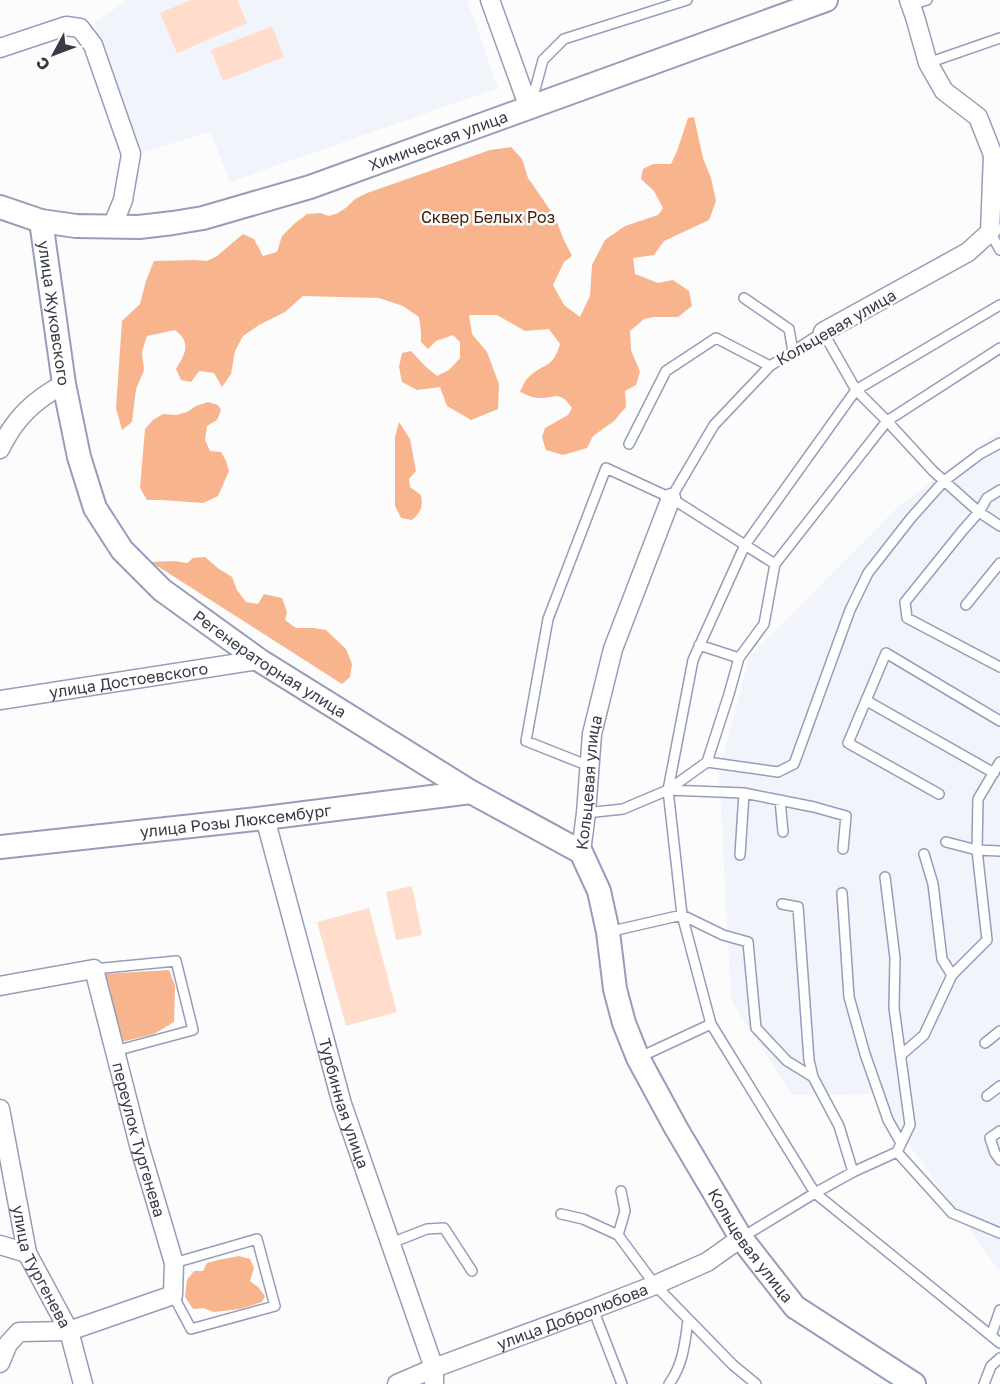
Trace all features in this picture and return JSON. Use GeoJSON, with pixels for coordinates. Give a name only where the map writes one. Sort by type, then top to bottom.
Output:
{"type":"FeatureCollection","features":[{"type":"Feature","properties":{"kind":"street"},"geometry":{"type":"LineString","coordinates":[[490,0],[530,108]]}},
{"type":"Feature","properties":{"kind":"street","name":"Химическая улица"},"geometry":{"type":"LineString","coordinates":[[0,207],[41,221],[76,226],[139,226],[203,218],[310,187],[530,108],[803,5],[826,0]]}},
{"type":"Feature","properties":{"kind":"street"},"geometry":{"type":"LineString","coordinates":[[915,2],[928,63],[944,91],[978,117],[993,154],[996,168],[995,231]]}},
{"type":"Feature","properties":{"kind":"street"},"geometry":{"type":"LineString","coordinates":[[0,48],[66,26],[80,28],[93,45],[131,154],[123,200],[112,227]]}},
{"type":"Feature","properties":{"kind":"street","name":"улица Жуковского"},"geometry":{"type":"LineString","coordinates":[[0,449],[4,430],[31,406],[64,384],[41,221]]}},
{"type":"Feature","properties":{"kind":"street","name":"Кольцевая улица"},"geometry":{"type":"LineString","coordinates":[[823,332],[968,252],[995,231]]}},
{"type":"Feature","properties":{"kind":"street","name":"Регенераторная улица"},"geometry":{"type":"LineString","coordinates":[[64,384],[79,457],[95,508],[122,550],[162,590],[259,660],[471,792],[581,852]]}},
{"type":"Feature","properties":{"kind":"street","name":"Кольцевая улица"},"geometry":{"type":"LineString","coordinates":[[671,498],[613,649],[592,734],[581,852],[599,891],[608,932],[615,989],[624,1023],[638,1058],[676,1128],[741,1238],[795,1307],[914,1384]]}},
{"type":"Feature","properties":{"kind":"street","name":"улица Достоевского"},"geometry":{"type":"LineString","coordinates":[[0,700],[259,660]]}},
{"type":"Feature","properties":{"kind":"street","name":"улица Розы Люксембург"},"geometry":{"type":"LineString","coordinates":[[0,848],[471,792]]}},
{"type":"Feature","properties":{"kind":"street","name":"Турбинная улица"},"geometry":{"type":"LineString","coordinates":[[265,818],[342,1104],[391,1243],[434,1376]]}},
{"type":"Feature","properties":{"kind":"street"},"geometry":{"type":"LineString","coordinates":[[0,986],[94,969]]}},
{"type":"Feature","properties":{"kind":"street","name":"переулок Тургенева"},"geometry":{"type":"LineString","coordinates":[[94,969],[139,1145],[174,1263],[172,1295]]}},
{"type":"Feature","properties":{"kind":"street","name":"улица Тургенева"},"geometry":{"type":"LineString","coordinates":[[0,1109],[27,1253],[69,1331],[83,1384]]}},
{"type":"Feature","properties":{"kind":"street","name":"улица Добролюбова"},"geometry":{"type":"LineString","coordinates":[[397,1384],[434,1376],[655,1285],[707,1262],[741,1238]]}},
{"type":"Feature","properties":{"kind":"street"},"geometry":{"type":"LineString","coordinates":[[0,1245],[27,1253]]}},
{"type":"Feature","properties":{"kind":"street"},"geometry":{"type":"LineString","coordinates":[[0,1364],[8,1344],[19,1332],[69,1331],[172,1295]]}},
{"type":"Feature","properties":{"kind":"lane"},"geometry":{"type":"LineString","coordinates":[[530,108],[543,60],[564,39],[687,0]]}},
{"type":"Feature","properties":{"kind":"lane"},"geometry":{"type":"LineString","coordinates":[[928,63],[1000,38]]}},
{"type":"Feature","properties":{"kind":"lane"},"geometry":{"type":"LineString","coordinates":[[995,231],[1000,250]]}},
{"type":"Feature","properties":{"kind":"lane"},"geometry":{"type":"LineString","coordinates":[[744,298],[789,329],[793,351]]}},
{"type":"Feature","properties":{"kind":"lane"},"geometry":{"type":"LineString","coordinates":[[1000,305],[856,390],[745,545],[693,660],[668,790],[682,915],[711,1024],[815,1193],[1000,1343]]}},
{"type":"Feature","properties":{"kind":"lane"},"geometry":{"type":"LineString","coordinates":[[823,332],[856,390],[933,471],[979,512],[1000,526]]}},
{"type":"Feature","properties":{"kind":"lane","name":"Кольцевая улица"},"geometry":{"type":"LineString","coordinates":[[671,498],[714,425],[770,366],[823,332]]}},
{"type":"Feature","properties":{"kind":"lane"},"geometry":{"type":"LineString","coordinates":[[629,444],[666,371],[716,338],[770,366]]}},
{"type":"Feature","properties":{"kind":"lane"},"geometry":{"type":"LineString","coordinates":[[586,813],[623,809],[668,790],[707,762],[739,658],[764,624],[775,564],[887,421],[1000,348]]}},
{"type":"Feature","properties":{"kind":"lane"},"geometry":{"type":"LineString","coordinates":[[707,762],[778,772],[794,764],[850,610],[868,573],[911,518],[944,481],[980,454],[1000,443]]}},
{"type":"Feature","properties":{"kind":"lane"},"geometry":{"type":"LineString","coordinates":[[589,766],[526,741],[548,619],[606,468],[671,498],[775,564]]}},
{"type":"Feature","properties":{"kind":"lane"},"geometry":{"type":"LineString","coordinates":[[1000,490],[987,498],[979,512],[905,602],[907,618],[1000,667]]}},
{"type":"Feature","properties":{"kind":"lane"},"geometry":{"type":"LineString","coordinates":[[966,605],[1000,563]]}},
{"type":"Feature","properties":{"kind":"lane"},"geometry":{"type":"LineString","coordinates":[[699,645],[739,658]]}},
{"type":"Feature","properties":{"kind":"lane"},"geometry":{"type":"LineString","coordinates":[[939,794],[848,743],[886,653],[1000,721]]}},
{"type":"Feature","properties":{"kind":"lane"},"geometry":{"type":"LineString","coordinates":[[867,701],[994,773]]}},
{"type":"Feature","properties":{"kind":"lane"},"geometry":{"type":"LineString","coordinates":[[901,1055],[924,1035],[952,975],[987,940],[977,850],[978,799],[1000,762]]}},
{"type":"Feature","properties":{"kind":"lane"},"geometry":{"type":"LineString","coordinates":[[668,790],[744,794],[814,807],[846,816],[843,849]]}},
{"type":"Feature","properties":{"kind":"lane"},"geometry":{"type":"LineString","coordinates":[[740,855],[744,794]]}},
{"type":"Feature","properties":{"kind":"lane"},"geometry":{"type":"LineString","coordinates":[[780,800],[783,832]]}},
{"type":"Feature","properties":{"kind":"lane"},"geometry":{"type":"LineString","coordinates":[[946,842],[977,850],[1000,851]]}},
{"type":"Feature","properties":{"kind":"lane"},"geometry":{"type":"LineString","coordinates":[[924,854],[933,884],[942,960],[952,975]]}},
{"type":"Feature","properties":{"kind":"lane"},"geometry":{"type":"LineString","coordinates":[[741,1238],[815,1193],[899,1147],[910,1125],[894,1008],[895,958],[885,877]]}},
{"type":"Feature","properties":{"kind":"lane"},"geometry":{"type":"LineString","coordinates":[[842,893],[849,997],[865,1054],[899,1147],[952,1213],[1000,1233]]}},
{"type":"Feature","properties":{"kind":"lane"},"geometry":{"type":"LineString","coordinates":[[782,904],[798,907],[809,1060],[813,1077],[839,1126],[853,1172]]}},
{"type":"Feature","properties":{"kind":"lane"},"geometry":{"type":"LineString","coordinates":[[608,932],[682,915],[723,935],[748,942],[756,1028],[787,1061],[813,1077]]}},
{"type":"Feature","properties":{"kind":"lane"},"geometry":{"type":"LineString","coordinates":[[94,969],[176,961],[193,1030],[115,1051]]}},
{"type":"Feature","properties":{"kind":"lane"},"geometry":{"type":"LineString","coordinates":[[638,1058],[711,1024]]}},
{"type":"Feature","properties":{"kind":"lane"},"geometry":{"type":"LineString","coordinates":[[985,1043],[1000,1031]]}},
{"type":"Feature","properties":{"kind":"lane"},"geometry":{"type":"LineString","coordinates":[[987,1096],[1000,1086]]}},
{"type":"Feature","properties":{"kind":"lane"},"geometry":{"type":"LineString","coordinates":[[1000,1131],[990,1138],[1000,1160]]}},
{"type":"Feature","properties":{"kind":"lane"},"geometry":{"type":"LineString","coordinates":[[618,1235],[625,1211],[621,1191]]}},
{"type":"Feature","properties":{"kind":"lane"},"geometry":{"type":"LineString","coordinates":[[561,1214],[583,1219],[618,1235],[655,1285],[733,1365],[756,1384]]}},
{"type":"Feature","properties":{"kind":"lane"},"geometry":{"type":"LineString","coordinates":[[391,1243],[427,1229],[444,1228],[472,1271]]}},
{"type":"Feature","properties":{"kind":"lane"},"geometry":{"type":"LineString","coordinates":[[172,1295],[191,1329],[275,1306],[256,1239],[174,1263]]}},
{"type":"Feature","properties":{"kind":"lane"},"geometry":{"type":"LineString","coordinates":[[593,1309],[622,1384]]}},
{"type":"Feature","properties":{"kind":"lane"},"geometry":{"type":"LineString","coordinates":[[991,1335],[1000,1310]]}},
{"type":"Feature","properties":{"kind":"lane"},"geometry":{"type":"LineString","coordinates":[[669,1384],[675,1376],[684,1351],[688,1320]]}},
{"type":"Feature","properties":{"kind":"lane"},"geometry":{"type":"LineString","coordinates":[[984,1384],[991,1366],[1000,1358]]}},
{"type":"Feature","properties":{"kind":"shaded area"},"geometry":{"type":"Polygon","coordinates":[[[127,0],[467,0],[498,88],[230,182],[210,132],[140,153],[94,23],[127,0]]]}},
{"type":"Feature","properties":{"kind":"shaded area"},"geometry":{"type":"Polygon","coordinates":[[[191,0],[237,0],[247,23],[177,53],[160,13],[191,0]]]}},
{"type":"Feature","properties":{"kind":"shaded area"},"geometry":{"type":"Polygon","coordinates":[[[272,26],[284,57],[223,81],[211,50],[272,26]]]}},
{"type":"Feature","properties":{"kind":"shaded area"},"geometry":{"type":"Polygon","coordinates":[[[1000,431],[1000,1272],[873,1094],[792,1095],[731,1000],[719,773],[749,657],[900,505],[1000,431]]]}},
{"type":"Feature","properties":{"kind":"shaded area"},"geometry":{"type":"Polygon","coordinates":[[[412,886],[422,935],[396,940],[386,892],[412,886]]]}},
{"type":"Feature","properties":{"kind":"shaded area"},"geometry":{"type":"Polygon","coordinates":[[[369,908],[397,1012],[346,1026],[317,922],[369,908]]]}},
{"type":"Feature","properties":{"kind":"green space","name":"Сквер Белых Роз"},"geometry":{"type":"Polygon","coordinates":[[[694,117],[716,201],[709,220],[664,241],[654,255],[633,258],[635,274],[658,283],[673,280],[689,291],[692,306],[678,317],[644,319],[630,331],[631,350],[640,372],[636,385],[625,391],[626,407],[614,421],[593,436],[587,448],[563,455],[546,450],[542,437],[545,428],[568,415],[572,408],[560,397],[536,398],[520,392],[527,379],[550,362],[557,352],[560,344],[549,329],[525,331],[497,315],[469,315],[472,334],[487,352],[499,384],[498,409],[471,420],[447,406],[440,387],[417,390],[402,382],[399,367],[402,353],[411,351],[437,376],[449,370],[460,358],[460,342],[453,335],[436,341],[428,349],[421,342],[419,317],[403,306],[379,298],[303,296],[285,312],[243,336],[235,351],[231,374],[222,387],[214,373],[199,371],[191,382],[181,380],[176,369],[184,353],[185,344],[184,339],[175,330],[147,336],[142,352],[144,370],[136,389],[132,422],[122,430],[116,408],[122,321],[140,304],[154,261],[207,261],[217,256],[243,234],[254,239],[263,256],[277,252],[282,236],[307,214],[320,213],[329,216],[338,213],[355,199],[367,193],[490,150],[511,147],[522,159],[528,178],[555,217],[572,256],[564,262],[553,285],[564,305],[580,317],[590,296],[592,265],[605,240],[625,226],[658,215],[663,208],[654,191],[641,179],[643,169],[653,164],[671,164],[688,118],[694,117]]]}},
{"type":"Feature","properties":{"kind":"green space"},"geometry":{"type":"Polygon","coordinates":[[[208,402],[218,405],[221,410],[217,420],[207,426],[205,440],[210,451],[221,452],[229,471],[218,496],[203,503],[147,500],[140,488],[145,429],[163,414],[176,415],[208,402]]]}},
{"type":"Feature","properties":{"kind":"green space"},"geometry":{"type":"Polygon","coordinates":[[[399,422],[410,439],[416,471],[409,479],[410,487],[421,495],[422,499],[421,509],[412,520],[401,518],[395,506],[395,437],[399,422]]]}},
{"type":"Feature","properties":{"kind":"green space"},"geometry":{"type":"Polygon","coordinates":[[[205,557],[232,577],[237,590],[246,602],[258,604],[264,594],[282,598],[287,612],[285,620],[296,628],[326,630],[346,649],[352,664],[350,677],[342,684],[151,562],[187,563],[193,558],[205,557]]]}},
{"type":"Feature","properties":{"kind":"green space"},"geometry":{"type":"Polygon","coordinates":[[[169,970],[175,986],[174,1022],[154,1034],[121,1042],[103,974],[169,970]]]}},
{"type":"Feature","properties":{"kind":"green space"},"geometry":{"type":"Polygon","coordinates":[[[239,1256],[250,1259],[254,1268],[250,1281],[265,1296],[262,1302],[240,1309],[214,1312],[203,1308],[193,1309],[185,1297],[187,1280],[194,1271],[203,1271],[207,1263],[239,1256]]]}}]}
